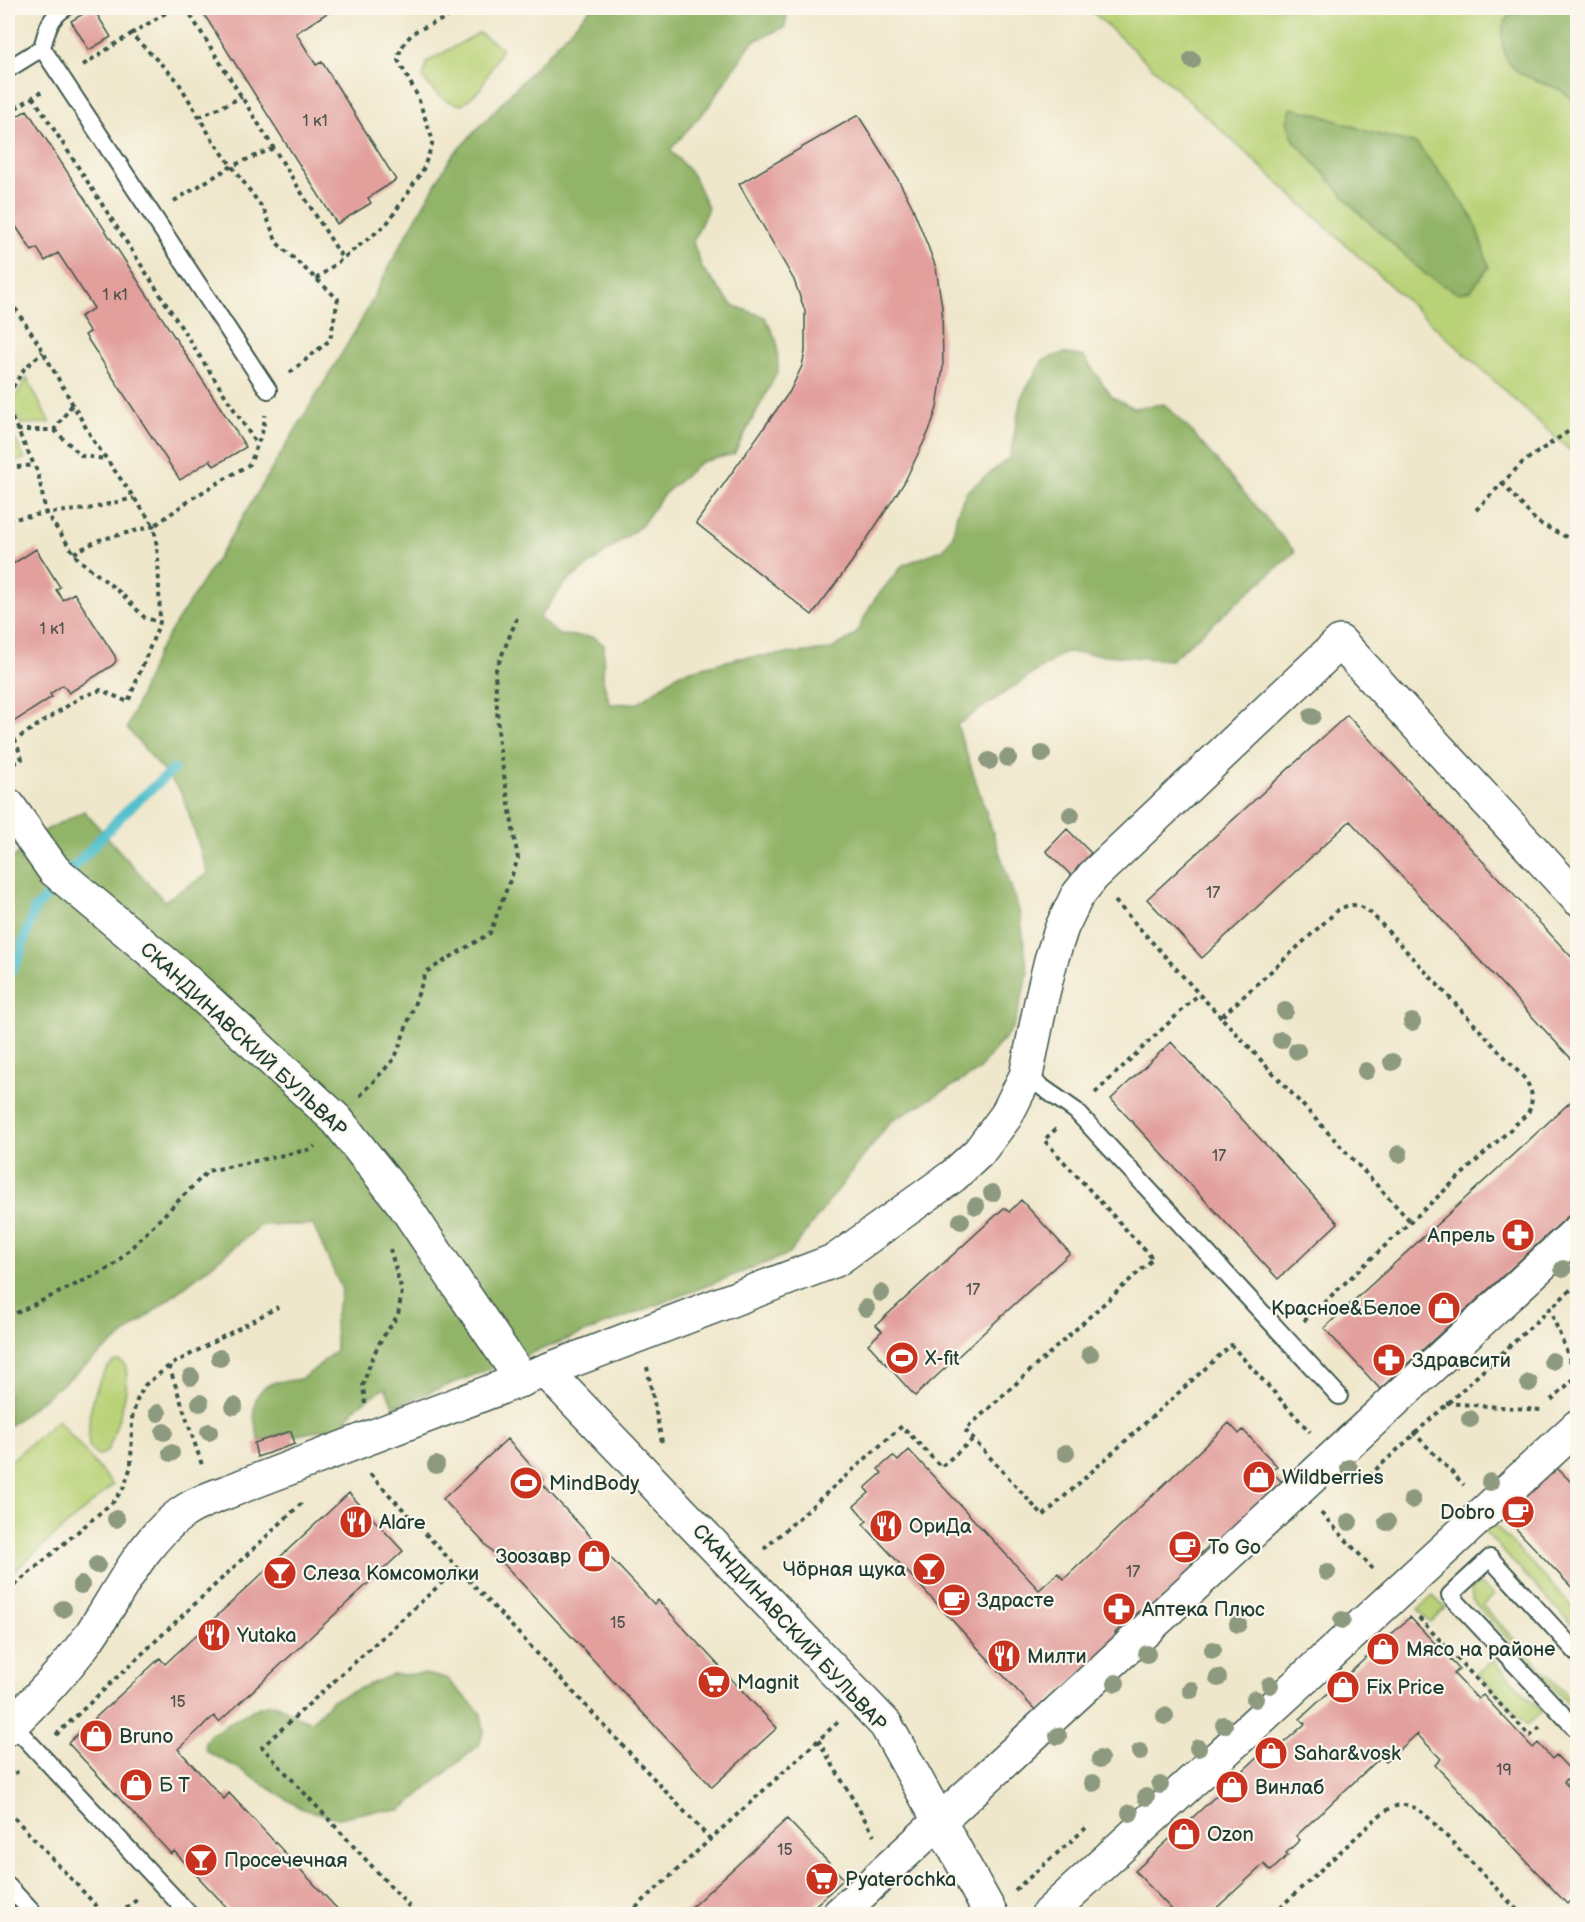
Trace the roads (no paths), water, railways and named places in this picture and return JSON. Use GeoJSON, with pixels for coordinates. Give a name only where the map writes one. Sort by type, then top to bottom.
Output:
{"type":"FeatureCollection","features":[{"type":"Feature","properties":{"kind":"street"},"geometry":{"type":"LineString","coordinates":[[10,1726],[66,1668],[147,1548],[161,1531],[184,1512],[213,1498],[367,1453],[534,1376],[836,1260],[953,1176],[979,1152],[1006,1116],[1026,1076],[1042,997],[1062,927],[1077,896],[1093,876],[1340,642],[1578,899]]}},
{"type":"Feature","properties":{"kind":"street","name":"СКАНДИНАВСКИЙ БУЛЬВАР"},"geometry":{"type":"LineString","coordinates":[[8,805],[64,878],[183,978],[337,1120],[534,1376],[738,1572],[886,1725],[991,1914]]}},
{"type":"Feature","properties":{"kind":"street"},"geometry":{"type":"LineString","coordinates":[[839,1914],[1578,1231]]}},
{"type":"Feature","properties":{"kind":"street"},"geometry":{"type":"LineString","coordinates":[[1048,1914],[1578,1426]]}},
{"type":"Feature","properties":{"kind":"lane"},"geometry":{"type":"LineString","coordinates":[[8,69],[42,48],[50,21],[56,13],[65,8]]}},
{"type":"Feature","properties":{"kind":"lane"},"geometry":{"type":"LineString","coordinates":[[42,48],[268,390]]}},
{"type":"Feature","properties":{"kind":"lane"},"geometry":{"type":"LineString","coordinates":[[1026,1076],[1076,1111],[1339,1396]]}},
{"type":"Feature","properties":{"kind":"lane"},"geometry":{"type":"LineString","coordinates":[[1578,1654],[1490,1558],[1450,1594],[1578,1731]]}},
{"type":"Feature","properties":{"kind":"lane"},"geometry":{"type":"LineString","coordinates":[[10,1726],[38,1752],[189,1914]]}},
{"type":"Feature","properties":{"kind":"lane"},"geometry":{"type":"LineString","coordinates":[[8,1886],[34,1914]]}},
{"type":"Feature","properties":{"kind":"waterway"},"geometry":{"type":"LineString","coordinates":[[8,975],[18,960],[34,910],[124,813],[174,769]]}},
{"type":"Feature","properties":{"kind":"place","name":"Апрель"},"geometry":{"type":"Point","coordinates":[1518,1235]}},
{"type":"Feature","properties":{"kind":"place","name":"Красное&Белое"},"geometry":{"type":"Point","coordinates":[1444,1308]}},
{"type":"Feature","properties":{"kind":"place","name":"X-fit"},"geometry":{"type":"Point","coordinates":[902,1358]}},
{"type":"Feature","properties":{"kind":"place","name":"Здравсити"},"geometry":{"type":"Point","coordinates":[1389,1360]}},
{"type":"Feature","properties":{"kind":"place","name":"Wildberries"},"geometry":{"type":"Point","coordinates":[1259,1477]}},
{"type":"Feature","properties":{"kind":"place","name":"MindBody"},"geometry":{"type":"Point","coordinates":[526,1483]}},
{"type":"Feature","properties":{"kind":"place","name":"Dobro"},"geometry":{"type":"Point","coordinates":[1518,1512]}},
{"type":"Feature","properties":{"kind":"place","name":"Alare"},"geometry":{"type":"Point","coordinates":[356,1522]}},
{"type":"Feature","properties":{"kind":"place","name":"ОриДа"},"geometry":{"type":"Point","coordinates":[886,1526]}},
{"type":"Feature","properties":{"kind":"place","name":"To Go"},"geometry":{"type":"Point","coordinates":[1185,1547]}},
{"type":"Feature","properties":{"kind":"place","name":"Зоозавр"},"geometry":{"type":"Point","coordinates":[594,1556]}},
{"type":"Feature","properties":{"kind":"place","name":"Чöрная щука"},"geometry":{"type":"Point","coordinates":[929,1569]}},
{"type":"Feature","properties":{"kind":"place","name":"Слеза Комсомолки"},"geometry":{"type":"Point","coordinates":[280,1573]}},
{"type":"Feature","properties":{"kind":"place","name":"Здрасте"},"geometry":{"type":"Point","coordinates":[954,1600]}},
{"type":"Feature","properties":{"kind":"place","name":"Аптека Плюс"},"geometry":{"type":"Point","coordinates":[1119,1609]}},
{"type":"Feature","properties":{"kind":"place","name":"Yutaka"},"geometry":{"type":"Point","coordinates":[214,1635]}},
{"type":"Feature","properties":{"kind":"place","name":"Мясо на районе"},"geometry":{"type":"Point","coordinates":[1383,1649]}},
{"type":"Feature","properties":{"kind":"place","name":"Милти"},"geometry":{"type":"Point","coordinates":[1004,1656]}},
{"type":"Feature","properties":{"kind":"place","name":"Magnit"},"geometry":{"type":"Point","coordinates":[714,1682]}},
{"type":"Feature","properties":{"kind":"place","name":"Fix Price"},"geometry":{"type":"Point","coordinates":[1343,1687]}},
{"type":"Feature","properties":{"kind":"place","name":"Bruno"},"geometry":{"type":"Point","coordinates":[96,1736]}},
{"type":"Feature","properties":{"kind":"place","name":"Sahar&vosk"},"geometry":{"type":"Point","coordinates":[1271,1753]}},
{"type":"Feature","properties":{"kind":"place","name":"Б Т"},"geometry":{"type":"Point","coordinates":[136,1785]}},
{"type":"Feature","properties":{"kind":"place","name":"Винлаб"},"geometry":{"type":"Point","coordinates":[1232,1787]}},
{"type":"Feature","properties":{"kind":"place","name":"Ozon"},"geometry":{"type":"Point","coordinates":[1184,1834]}},
{"type":"Feature","properties":{"kind":"place","name":"Просечечная"},"geometry":{"type":"Point","coordinates":[201,1860]}},
{"type":"Feature","properties":{"kind":"place","name":"Pyaterochka"},"geometry":{"type":"Point","coordinates":[822,1879]}}]}
